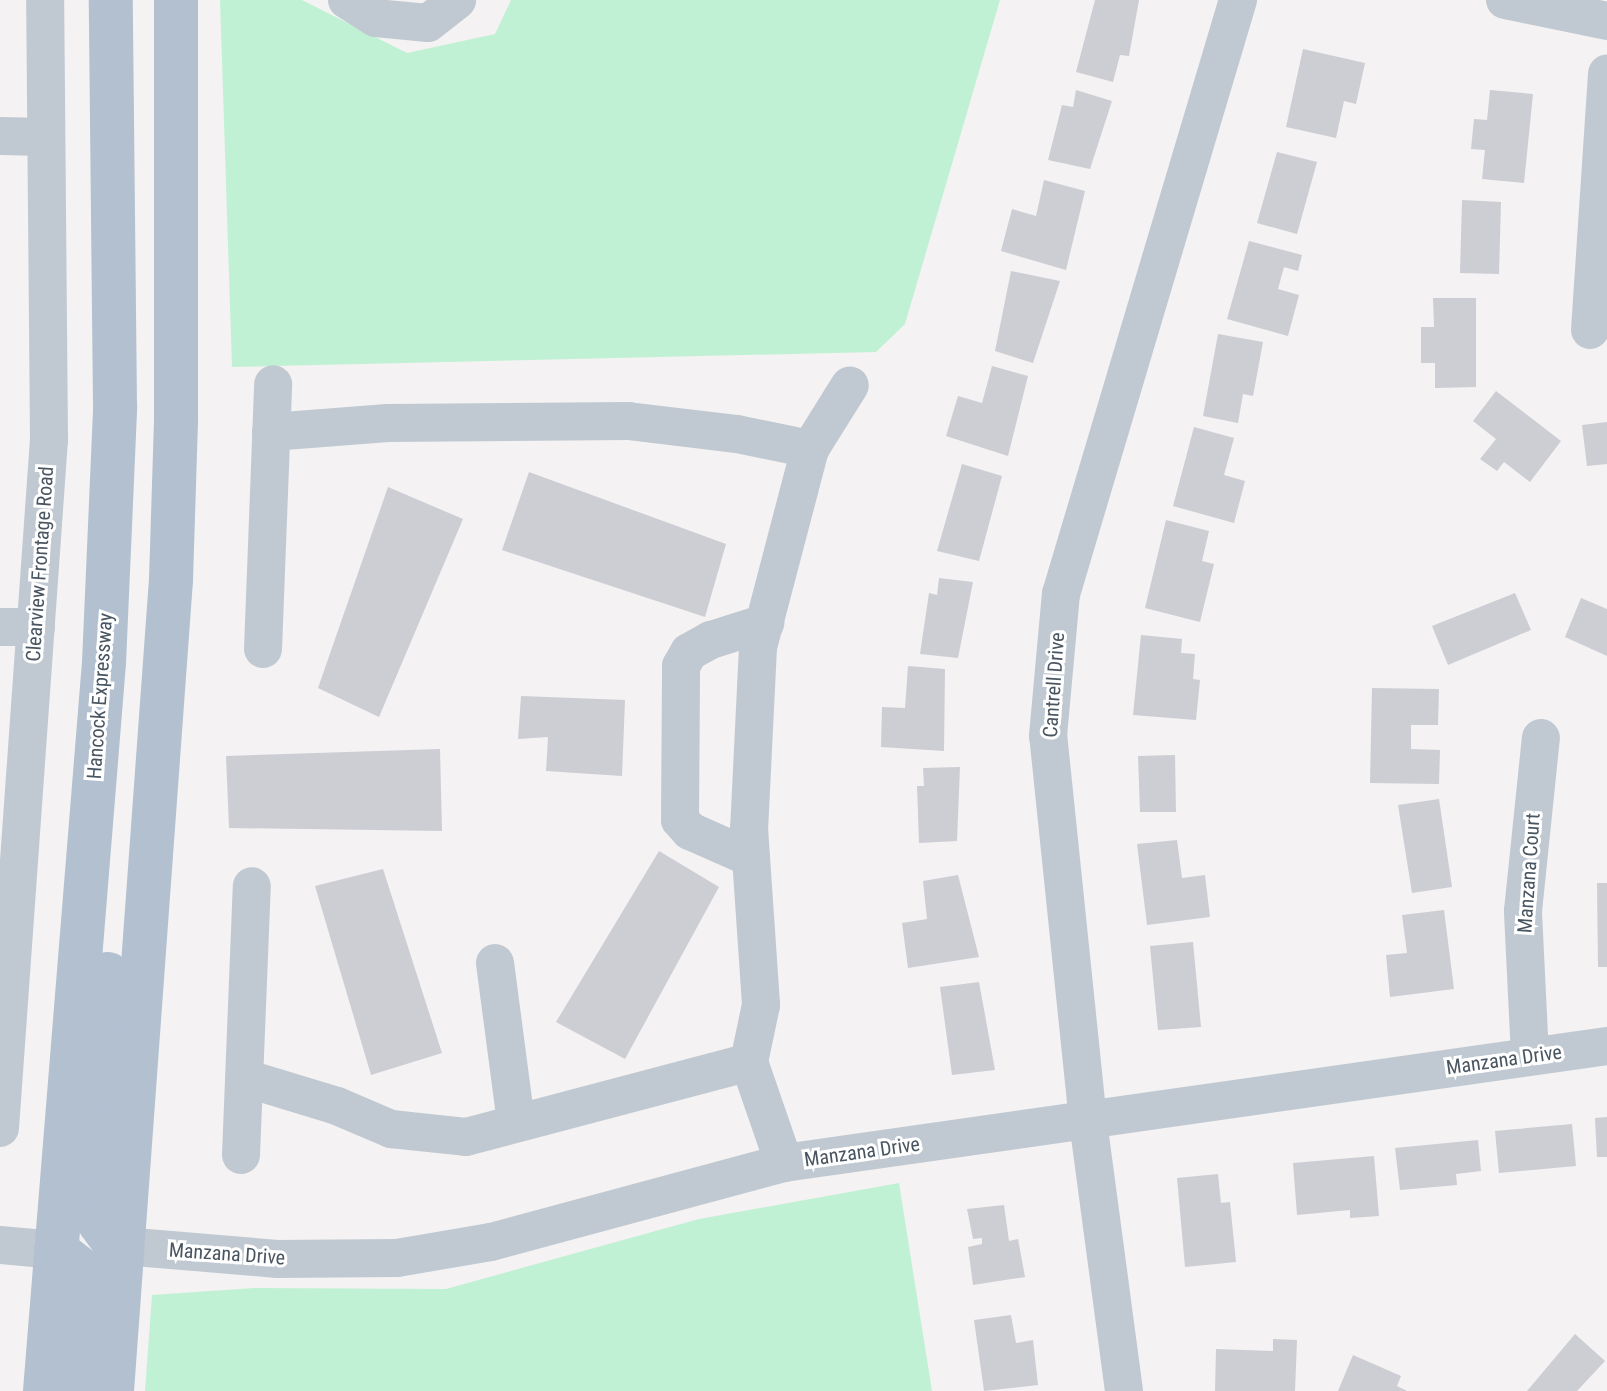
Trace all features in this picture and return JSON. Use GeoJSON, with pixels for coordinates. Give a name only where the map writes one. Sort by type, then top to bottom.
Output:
{"type":"FeatureCollection","features":[{"type":"Feature","properties":{"kind":"main road","name":"Hancock Expressway"},"geometry":{"type":"LineString","coordinates":[[45,1391],[96,764],[115,406],[111,0]]}},
{"type":"Feature","properties":{"kind":"main road"},"geometry":{"type":"LineString","coordinates":[[112,1391],[171,580],[176,419],[176,0]]}},
{"type":"Feature","properties":{"kind":"main road"},"geometry":{"type":"LineString","coordinates":[[96,764],[106,853],[108,980],[97,1199],[99,1222],[123,1246]]}},
{"type":"Feature","properties":{"kind":"main road"},"geometry":{"type":"LineString","coordinates":[[56,1250],[84,1272],[84,1391]]}},
{"type":"Feature","properties":{"kind":"street","name":"Clearview Frontage Road"},"geometry":{"type":"LineString","coordinates":[[0,1128],[18,627],[49,440],[45,0]]}},
{"type":"Feature","properties":{"kind":"street"},"geometry":{"type":"LineString","coordinates":[[347,0],[376,18],[428,23],[457,0]]}},
{"type":"Feature","properties":{"kind":"street","name":"Cantrell Drive"},"geometry":{"type":"LineString","coordinates":[[1124,1391],[1088,1121],[1048,736],[1061,594],[1238,0]]}},
{"type":"Feature","properties":{"kind":"street"},"geometry":{"type":"LineString","coordinates":[[1505,0],[1607,21]]}},
{"type":"Feature","properties":{"kind":"street"},"geometry":{"type":"LineString","coordinates":[[1590,330],[1607,74]]}},
{"type":"Feature","properties":{"kind":"street"},"geometry":{"type":"LineString","coordinates":[[0,136],[46,137]]}},
{"type":"Feature","properties":{"kind":"street"},"geometry":{"type":"LineString","coordinates":[[263,649],[273,384]]}},
{"type":"Feature","properties":{"kind":"street"},"geometry":{"type":"LineString","coordinates":[[784,1163],[749,1062],[761,1005],[751,858],[758,647],[810,449],[850,385]]}},
{"type":"Feature","properties":{"kind":"street"},"geometry":{"type":"LineString","coordinates":[[271,432],[388,423],[628,421],[737,434],[810,449]]}},
{"type":"Feature","properties":{"kind":"street"},"geometry":{"type":"LineString","coordinates":[[751,858],[690,831],[680,820],[681,666],[689,652],[711,640],[765,623]]}},
{"type":"Feature","properties":{"kind":"street","name":"Manzana Court"},"geometry":{"type":"LineString","coordinates":[[1530,1056],[1523,911],[1541,738]]}},
{"type":"Feature","properties":{"kind":"street"},"geometry":{"type":"LineString","coordinates":[[241,1155],[252,886]]}},
{"type":"Feature","properties":{"kind":"street"},"geometry":{"type":"LineString","coordinates":[[495,963],[516,1123]]}},
{"type":"Feature","properties":{"kind":"street","name":"Manzana Drive"},"geometry":{"type":"LineString","coordinates":[[123,1246],[277,1259],[397,1258],[491,1242],[784,1163],[1607,1046]]}},
{"type":"Feature","properties":{"kind":"street"},"geometry":{"type":"LineString","coordinates":[[245,1078],[337,1106],[391,1129],[466,1137],[749,1062]]}},
{"type":"Feature","properties":{"kind":"street"},"geometry":{"type":"LineString","coordinates":[[0,1245],[56,1250]]}},
{"type":"Feature","properties":{"kind":"green space"},"geometry":{"type":"Polygon","coordinates":[[[220,0],[302,0],[407,53],[495,34],[511,0],[1000,0],[905,324],[876,352],[232,367],[220,0]]]}},
{"type":"Feature","properties":{"kind":"green space"},"geometry":{"type":"Polygon","coordinates":[[[899,1183],[932,1391],[145,1391],[152,1295],[254,1288],[446,1289],[699,1219],[899,1183]]]}},
{"type":"Feature","properties":{"kind":"building"},"geometry":{"type":"Polygon","coordinates":[[[1095,0],[1139,0],[1129,56],[1120,55],[1113,82],[1076,72],[1095,0]]]}},
{"type":"Feature","properties":{"kind":"building"},"geometry":{"type":"Polygon","coordinates":[[[1303,49],[1365,63],[1356,104],[1344,101],[1336,138],[1286,127],[1303,49]]]}},
{"type":"Feature","properties":{"kind":"building"},"geometry":{"type":"Polygon","coordinates":[[[1076,90],[1112,101],[1090,169],[1048,160],[1062,105],[1073,107],[1076,90]]]}},
{"type":"Feature","properties":{"kind":"building"},"geometry":{"type":"Polygon","coordinates":[[[1490,90],[1533,94],[1524,183],[1482,179],[1485,150],[1471,149],[1474,119],[1487,120],[1490,90]]]}},
{"type":"Feature","properties":{"kind":"building"},"geometry":{"type":"Polygon","coordinates":[[[1277,152],[1317,162],[1297,234],[1257,223],[1277,152]]]}},
{"type":"Feature","properties":{"kind":"building"},"geometry":{"type":"Polygon","coordinates":[[[1044,180],[1085,191],[1066,270],[1001,251],[1012,209],[1036,216],[1044,180]]]}},
{"type":"Feature","properties":{"kind":"building"},"geometry":{"type":"Polygon","coordinates":[[[1462,200],[1501,202],[1499,274],[1460,273],[1462,200]]]}},
{"type":"Feature","properties":{"kind":"building"},"geometry":{"type":"Polygon","coordinates":[[[1249,241],[1302,255],[1298,271],[1284,267],[1278,289],[1299,295],[1288,336],[1227,319],[1249,241]]]}},
{"type":"Feature","properties":{"kind":"building"},"geometry":{"type":"Polygon","coordinates":[[[1011,271],[1060,281],[1033,363],[995,351],[1011,271]]]}},
{"type":"Feature","properties":{"kind":"building"},"geometry":{"type":"Polygon","coordinates":[[[1433,298],[1476,298],[1476,387],[1435,388],[1435,363],[1421,363],[1421,327],[1434,327],[1433,298]]]}},
{"type":"Feature","properties":{"kind":"building"},"geometry":{"type":"Polygon","coordinates":[[[1218,334],[1263,342],[1253,396],[1243,394],[1238,423],[1203,416],[1218,334]]]}},
{"type":"Feature","properties":{"kind":"building"},"geometry":{"type":"Polygon","coordinates":[[[992,366],[1028,376],[1008,456],[946,436],[958,396],[982,403],[992,366]]]}},
{"type":"Feature","properties":{"kind":"building"},"geometry":{"type":"Polygon","coordinates":[[[1496,391],[1561,441],[1530,482],[1504,462],[1497,471],[1480,459],[1496,439],[1473,421],[1496,391]]]}},
{"type":"Feature","properties":{"kind":"building"},"geometry":{"type":"Polygon","coordinates":[[[1607,422],[1607,464],[1587,466],[1582,425],[1607,422]]]}},
{"type":"Feature","properties":{"kind":"building"},"geometry":{"type":"Polygon","coordinates":[[[1194,427],[1234,438],[1224,475],[1245,481],[1234,523],[1173,506],[1194,427]]]}},
{"type":"Feature","properties":{"kind":"building"},"geometry":{"type":"Polygon","coordinates":[[[962,464],[1002,476],[979,561],[937,551],[962,464]]]}},
{"type":"Feature","properties":{"kind":"building"},"geometry":{"type":"Polygon","coordinates":[[[529,472],[726,544],[705,617],[502,550],[529,472]]]}},
{"type":"Feature","properties":{"kind":"building"},"geometry":{"type":"Polygon","coordinates":[[[388,487],[463,519],[379,717],[318,688],[388,487]]]}},
{"type":"Feature","properties":{"kind":"building"},"geometry":{"type":"Polygon","coordinates":[[[1166,520],[1209,531],[1202,561],[1214,564],[1200,622],[1145,608],[1166,520]]]}},
{"type":"Feature","properties":{"kind":"building"},"geometry":{"type":"Polygon","coordinates":[[[939,578],[973,582],[958,658],[920,654],[929,593],[937,595],[939,578]]]}},
{"type":"Feature","properties":{"kind":"building"},"geometry":{"type":"Polygon","coordinates":[[[1515,593],[1531,630],[1448,665],[1432,626],[1515,593]]]}},
{"type":"Feature","properties":{"kind":"building"},"geometry":{"type":"Polygon","coordinates":[[[1581,598],[1607,609],[1607,656],[1565,637],[1581,598]]]}},
{"type":"Feature","properties":{"kind":"building"},"geometry":{"type":"Polygon","coordinates":[[[1141,635],[1182,639],[1181,653],[1195,654],[1193,679],[1200,680],[1196,720],[1133,715],[1141,635]]]}},
{"type":"Feature","properties":{"kind":"building"},"geometry":{"type":"Polygon","coordinates":[[[908,666],[945,669],[944,751],[881,747],[882,707],[905,708],[908,666]]]}},
{"type":"Feature","properties":{"kind":"building"},"geometry":{"type":"Polygon","coordinates":[[[1372,688],[1439,689],[1438,725],[1411,725],[1411,749],[1440,750],[1439,784],[1370,783],[1372,688]]]}},
{"type":"Feature","properties":{"kind":"building"},"geometry":{"type":"Polygon","coordinates":[[[521,696],[625,700],[622,776],[546,771],[548,737],[518,739],[521,696]]]}},
{"type":"Feature","properties":{"kind":"building"},"geometry":{"type":"Polygon","coordinates":[[[440,749],[442,831],[229,828],[226,756],[440,749]]]}},
{"type":"Feature","properties":{"kind":"building"},"geometry":{"type":"Polygon","coordinates":[[[1175,755],[1176,812],[1140,812],[1138,756],[1175,755]]]}},
{"type":"Feature","properties":{"kind":"building"},"geometry":{"type":"Polygon","coordinates":[[[960,767],[957,841],[919,843],[917,786],[924,786],[923,768],[960,767]]]}},
{"type":"Feature","properties":{"kind":"building"},"geometry":{"type":"Polygon","coordinates":[[[1439,799],[1452,887],[1412,893],[1398,805],[1439,799]]]}},
{"type":"Feature","properties":{"kind":"building"},"geometry":{"type":"Polygon","coordinates":[[[1177,840],[1182,878],[1205,875],[1210,917],[1147,925],[1137,844],[1177,840]]]}},
{"type":"Feature","properties":{"kind":"building"},"geometry":{"type":"Polygon","coordinates":[[[659,851],[719,887],[625,1059],[556,1022],[659,851]]]}},
{"type":"Feature","properties":{"kind":"building"},"geometry":{"type":"Polygon","coordinates":[[[383,869],[442,1053],[371,1075],[315,886],[383,869]]]}},
{"type":"Feature","properties":{"kind":"building"},"geometry":{"type":"Polygon","coordinates":[[[958,875],[979,957],[908,968],[902,923],[927,919],[923,881],[958,875]]]}},
{"type":"Feature","properties":{"kind":"building"},"geometry":{"type":"Polygon","coordinates":[[[1597,883],[1607,883],[1607,967],[1598,967],[1597,883]]]}},
{"type":"Feature","properties":{"kind":"building"},"geometry":{"type":"Polygon","coordinates":[[[1444,910],[1454,989],[1390,997],[1386,955],[1407,953],[1402,915],[1444,910]]]}},
{"type":"Feature","properties":{"kind":"building"},"geometry":{"type":"Polygon","coordinates":[[[1193,942],[1201,1027],[1158,1030],[1150,946],[1193,942]]]}},
{"type":"Feature","properties":{"kind":"building"},"geometry":{"type":"Polygon","coordinates":[[[979,982],[995,1070],[952,1075],[940,987],[979,982]]]}},
{"type":"Feature","properties":{"kind":"building"},"geometry":{"type":"Polygon","coordinates":[[[1607,1117],[1607,1157],[1597,1157],[1595,1118],[1607,1117]]]}},
{"type":"Feature","properties":{"kind":"building"},"geometry":{"type":"Polygon","coordinates":[[[1572,1124],[1576,1166],[1499,1173],[1495,1131],[1572,1124]]]}},
{"type":"Feature","properties":{"kind":"building"},"geometry":{"type":"Polygon","coordinates":[[[1478,1140],[1481,1171],[1456,1174],[1457,1185],[1400,1190],[1395,1148],[1478,1140]]]}},
{"type":"Feature","properties":{"kind":"building"},"geometry":{"type":"Polygon","coordinates":[[[1374,1156],[1379,1216],[1350,1218],[1350,1210],[1297,1215],[1293,1163],[1374,1156]]]}},
{"type":"Feature","properties":{"kind":"building"},"geometry":{"type":"Polygon","coordinates":[[[1218,1174],[1221,1203],[1230,1202],[1236,1262],[1185,1267],[1177,1178],[1218,1174]]]}},
{"type":"Feature","properties":{"kind":"building"},"geometry":{"type":"Polygon","coordinates":[[[1004,1205],[1009,1241],[1018,1239],[1025,1277],[973,1285],[968,1247],[982,1244],[982,1238],[973,1239],[967,1209],[1004,1205]]]}},
{"type":"Feature","properties":{"kind":"building"},"geometry":{"type":"Polygon","coordinates":[[[1011,1315],[1016,1343],[1033,1340],[1038,1385],[984,1391],[974,1320],[1011,1315]]]}},
{"type":"Feature","properties":{"kind":"building"},"geometry":{"type":"Polygon","coordinates":[[[1575,1334],[1605,1361],[1577,1391],[1527,1391],[1575,1334]]]}},
{"type":"Feature","properties":{"kind":"building"},"geometry":{"type":"Polygon","coordinates":[[[1273,1339],[1297,1340],[1295,1391],[1215,1391],[1216,1349],[1273,1351],[1273,1339]]]}},
{"type":"Feature","properties":{"kind":"building"},"geometry":{"type":"Polygon","coordinates":[[[1353,1355],[1401,1376],[1397,1386],[1407,1391],[1338,1391],[1353,1355]]]}}]}
